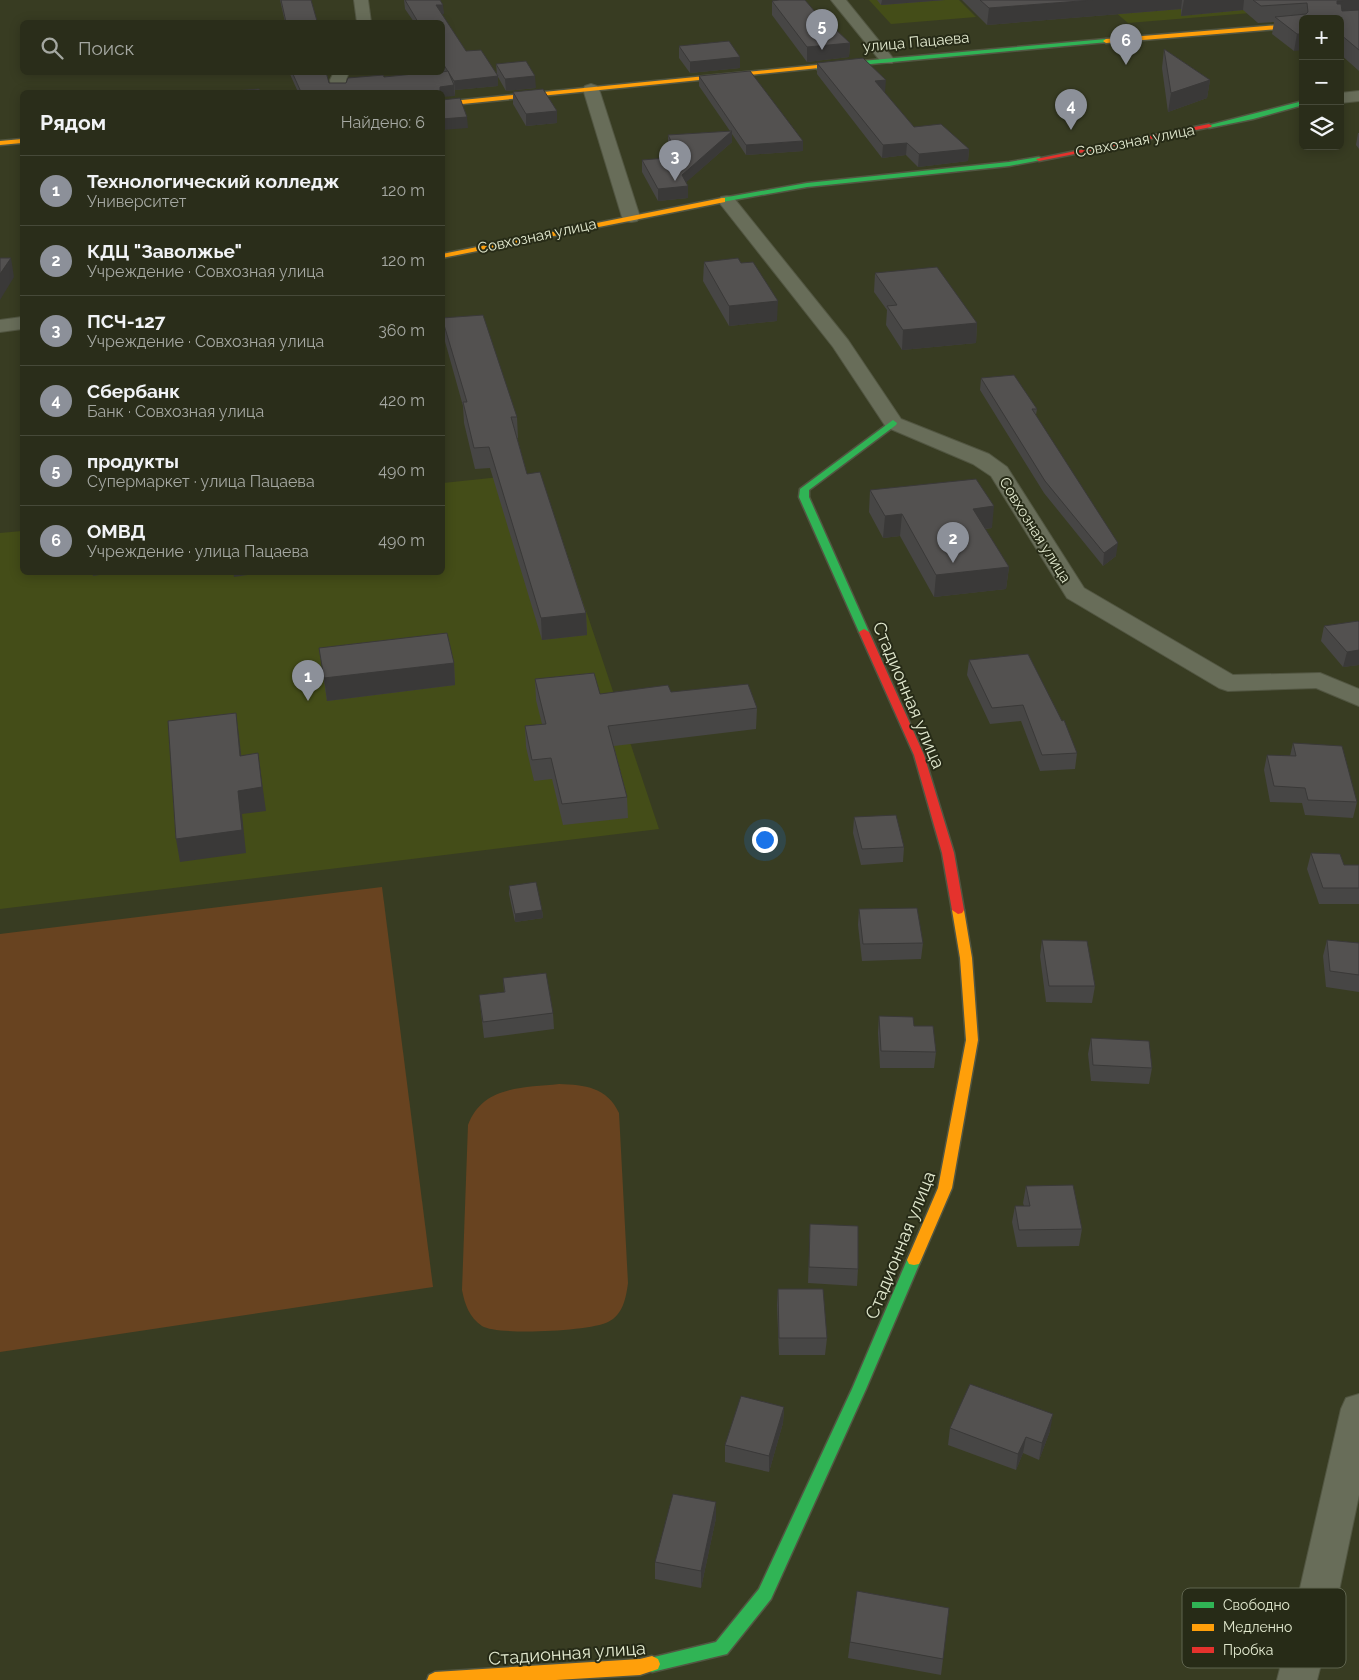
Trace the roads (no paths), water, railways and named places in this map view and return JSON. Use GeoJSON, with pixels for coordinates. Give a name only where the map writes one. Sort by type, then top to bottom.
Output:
{"type":"FeatureCollection","features":[{"type":"Feature","properties":{"kind":"street"},"geometry":{"type":"LineString","coordinates":[[361,0],[364,20]]}},
{"type":"Feature","properties":{"kind":"street"},"geometry":{"type":"LineString","coordinates":[[838,0],[887,60]]}},
{"type":"Feature","properties":{"kind":"street","name":"улица Пацаева"},"geometry":{"type":"LineString","coordinates":[[445,104],[887,60],[1299,25]]}},
{"type":"Feature","properties":{"kind":"street"},"geometry":{"type":"LineString","coordinates":[[339,90],[338,80],[340,75]]}},
{"type":"Feature","properties":{"kind":"street"},"geometry":{"type":"LineString","coordinates":[[591,89],[631,217]]}},
{"type":"Feature","properties":{"kind":"street"},"geometry":{"type":"LineString","coordinates":[[1344,98],[1359,96]]}},
{"type":"Feature","properties":{"kind":"street","name":"Совхозная улица"},"geometry":{"type":"LineString","coordinates":[[445,255],[631,217],[807,185],[1010,164],[1154,138],[1253,117],[1299,104]]}},
{"type":"Feature","properties":{"kind":"street"},"geometry":{"type":"LineString","coordinates":[[0,143],[20,141]]}},
{"type":"Feature","properties":{"kind":"street"},"geometry":{"type":"LineString","coordinates":[[727,201],[841,344],[893,423]]}},
{"type":"Feature","properties":{"kind":"street"},"geometry":{"type":"LineString","coordinates":[[0,326],[20,323]]}},
{"type":"Feature","properties":{"kind":"street","name":"Совхозная улица"},"geometry":{"type":"LineString","coordinates":[[893,423],[981,459],[999,472],[1075,593],[1228,683],[1320,680],[1359,698]]}},
{"type":"Feature","properties":{"kind":"street","name":"Стадионная улица"},"geometry":{"type":"LineString","coordinates":[[436,1680],[640,1667],[721,1649],[765,1594],[859,1389],[945,1188],[972,1040],[966,958],[948,853],[919,755],[804,497],[804,489],[893,423]]}},
{"type":"Feature","properties":{"kind":"street"},"geometry":{"type":"LineString","coordinates":[[1320,1588],[1359,1409]]}},
{"type":"Feature","properties":{"kind":"place","name":"продукты"},"geometry":{"type":"Point","coordinates":[822,50]}},
{"type":"Feature","properties":{"kind":"place","name":"ОМВД"},"geometry":{"type":"Point","coordinates":[1126,65]}},
{"type":"Feature","properties":{"kind":"place","name":"Сбербанк"},"geometry":{"type":"Point","coordinates":[1071,130]}},
{"type":"Feature","properties":{"kind":"place","name":"ПСЧ-127"},"geometry":{"type":"Point","coordinates":[675,181]}},
{"type":"Feature","properties":{"kind":"place","name":"КДЦ \"Заволжье\""},"geometry":{"type":"Point","coordinates":[953,563]}},
{"type":"Feature","properties":{"kind":"place","name":"Технологический колледж"},"geometry":{"type":"Point","coordinates":[308,701]}}]}
